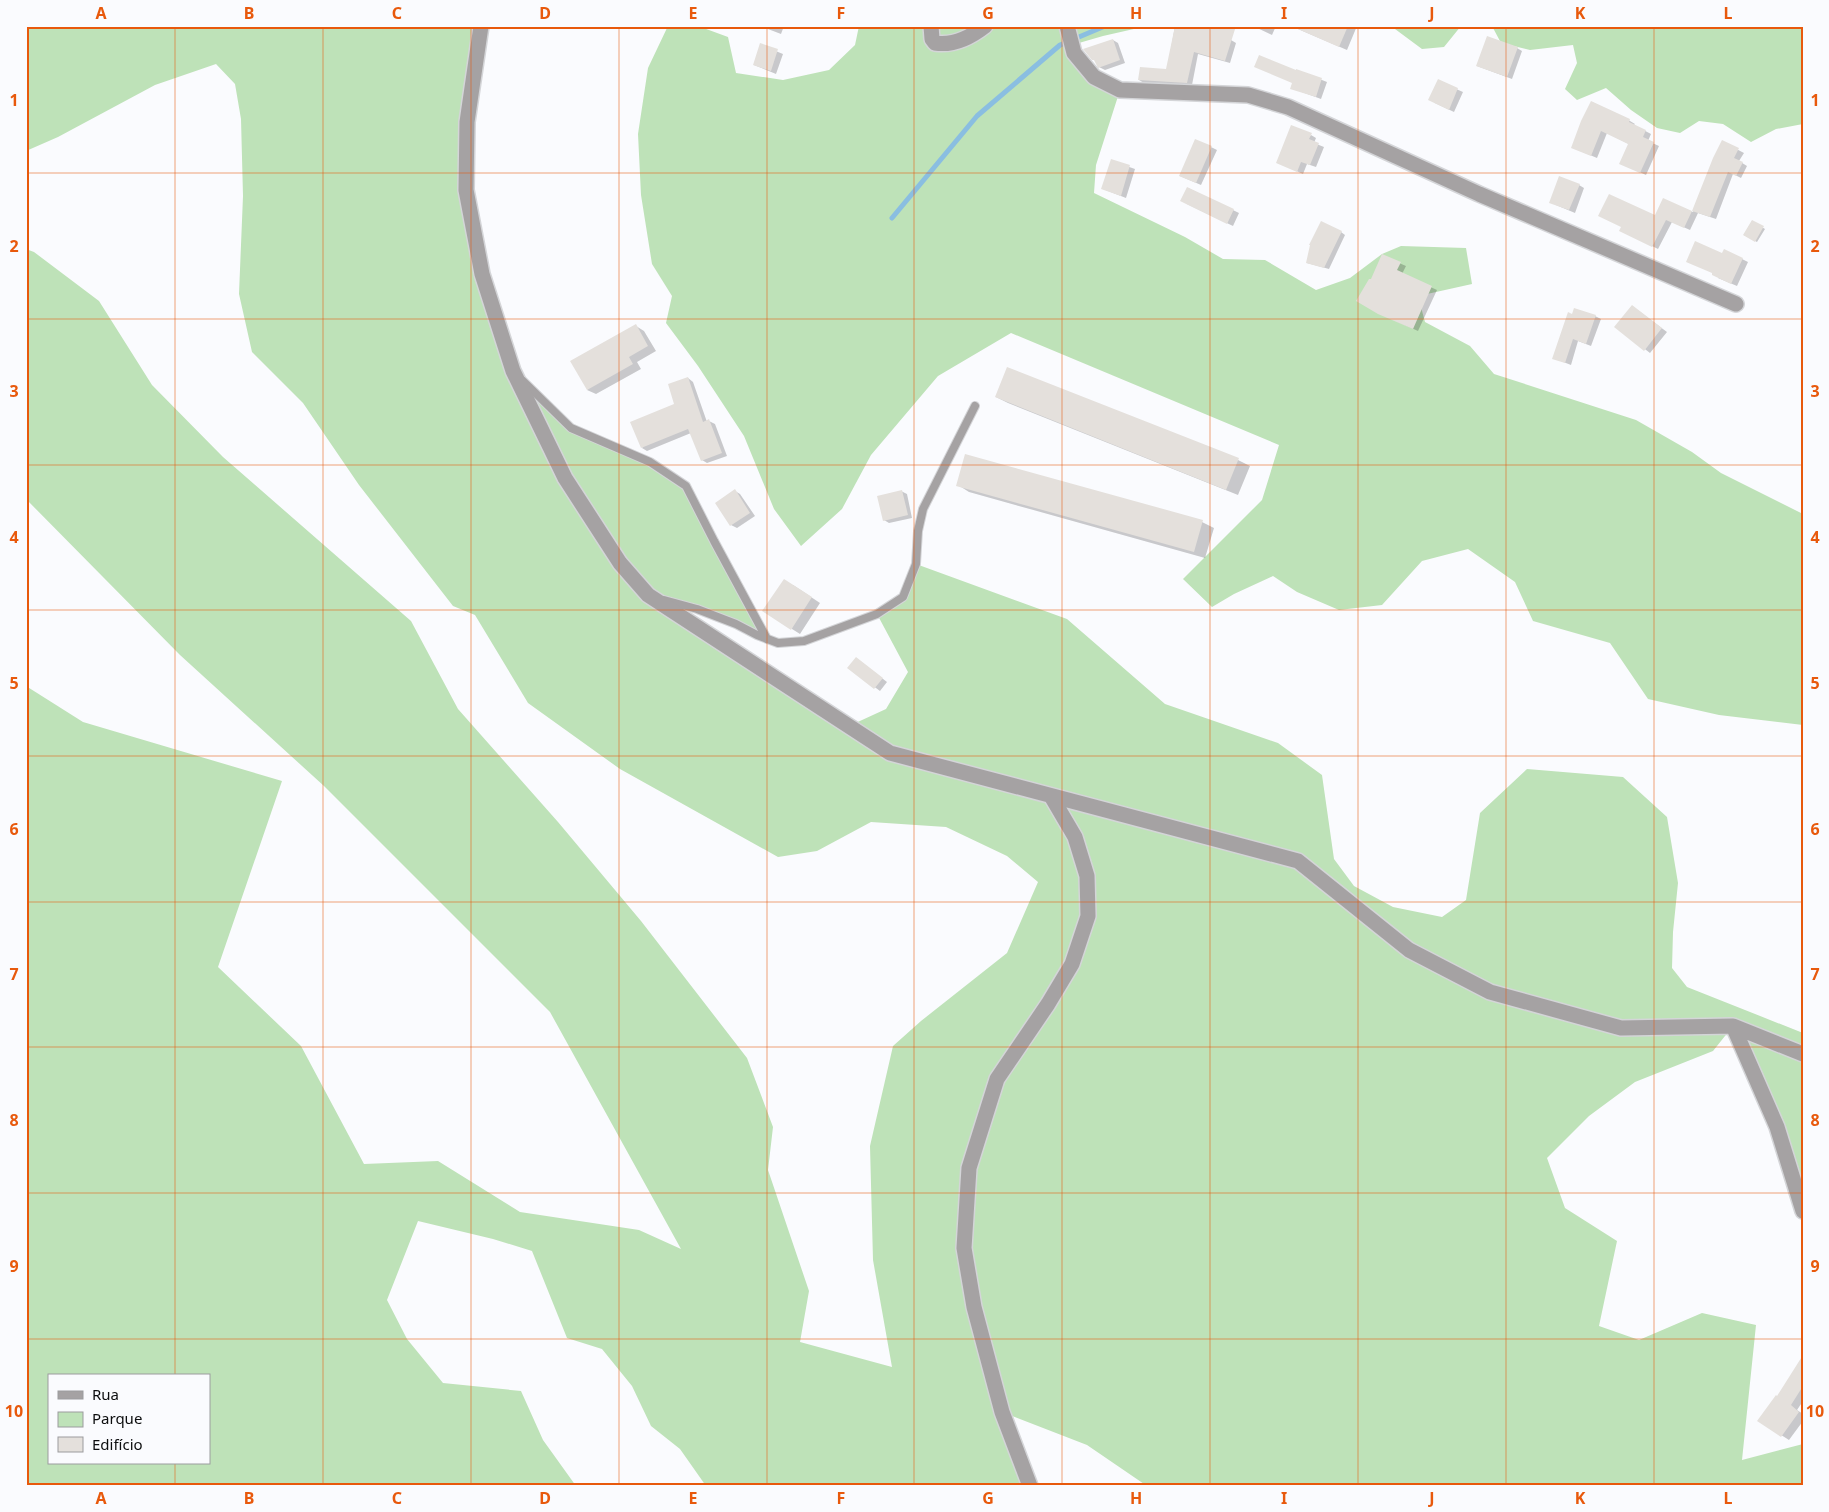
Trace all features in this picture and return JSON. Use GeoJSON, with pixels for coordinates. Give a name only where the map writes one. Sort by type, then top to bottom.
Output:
{"type":"FeatureCollection","features":[{"type":"Feature","properties":{"kind":"street"},"geometry":{"type":"LineString","coordinates":[[481,26],[467,122],[466,190],[482,274],[513,371],[565,478],[620,563],[648,596],[890,753],[1298,861],[1409,950],[1490,992],[1621,1028],[1733,1026],[1803,1054]]}},
{"type":"Feature","properties":{"kind":"street"},"geometry":{"type":"LineString","coordinates":[[931,26],[932,39],[935,43],[944,45],[971,37],[985,26]]}},
{"type":"Feature","properties":{"kind":"street"},"geometry":{"type":"LineString","coordinates":[[1067,29],[1074,53],[1094,77],[1120,90],[1248,95],[1288,107],[1479,194],[1736,304]]}},
{"type":"Feature","properties":{"kind":"street"},"geometry":{"type":"LineString","coordinates":[[1030,1486],[1002,1412],[974,1307],[964,1248],[968,1168],[997,1079],[1048,1004],[1072,964],[1088,916],[1087,876],[1075,837],[1051,796]]}},
{"type":"Feature","properties":{"kind":"street"},"geometry":{"type":"LineString","coordinates":[[1733,1026],[1777,1127],[1803,1212]]}},
{"type":"Feature","properties":{"kind":"lane"},"geometry":{"type":"LineString","coordinates":[[513,371],[571,428],[650,462],[686,486],[767,639]]}},
{"type":"Feature","properties":{"kind":"lane"},"geometry":{"type":"LineString","coordinates":[[648,596],[697,609],[778,643],[804,641],[877,614],[903,597],[916,564],[918,531],[924,509],[974,406]]}},
{"type":"Feature","properties":{"kind":"green space"},"geometry":{"type":"Polygon","coordinates":[[[26,26],[481,26],[466,190],[513,371],[571,428],[650,462],[686,486],[767,639],[736,624],[650,596],[849,726],[886,709],[908,672],[877,614],[903,597],[916,564],[1067,619],[1165,704],[1278,743],[1322,775],[1334,859],[1354,886],[1393,907],[1442,917],[1466,900],[1480,813],[1527,769],[1623,777],[1667,817],[1678,883],[1673,932],[1672,968],[1687,987],[1803,1033],[1803,1211],[1733,1026],[1713,1051],[1635,1082],[1589,1116],[1547,1158],[1565,1208],[1617,1241],[1599,1326],[1639,1340],[1702,1313],[1756,1325],[1742,1460],[1803,1444],[1803,1486],[1147,1486],[1087,1445],[1002,1412],[1030,1486],[706,1486],[680,1449],[651,1426],[632,1386],[602,1349],[567,1338],[532,1251],[493,1239],[418,1221],[387,1300],[407,1339],[443,1383],[521,1391],[543,1440],[576,1486],[26,1486],[26,686],[83,722],[282,781],[218,967],[301,1046],[364,1164],[438,1161],[520,1212],[639,1230],[681,1249],[550,1012],[324,786],[180,655],[26,499],[26,249],[34,252],[99,301],[152,385],[223,457],[411,621],[458,709],[558,822],[641,921],[747,1058],[773,1127],[768,1170],[809,1291],[800,1342],[892,1367],[873,1260],[870,1146],[893,1046],[921,1021],[1007,953],[1038,882],[1007,856],[946,827],[871,822],[817,851],[778,857],[620,769],[528,703],[475,615],[453,606],[359,485],[303,403],[252,352],[239,294],[243,196],[241,119],[235,84],[216,64],[155,85],[58,137],[26,151],[26,26]]]}},
{"type":"Feature","properties":{"kind":"green space"},"geometry":{"type":"Polygon","coordinates":[[[698,26],[728,37],[736,73],[783,80],[829,70],[855,45],[859,26],[1147,26],[1072,45],[1074,53],[1120,90],[1096,165],[1094,193],[1185,237],[1223,259],[1265,260],[1316,290],[1350,278],[1382,254],[1401,246],[1466,248],[1472,284],[1418,296],[1425,322],[1470,346],[1494,374],[1636,420],[1692,452],[1721,473],[1803,514],[1803,725],[1719,715],[1648,699],[1610,643],[1533,621],[1515,582],[1468,549],[1422,561],[1382,605],[1339,610],[1297,592],[1273,576],[1234,594],[1212,607],[1183,579],[1262,500],[1279,445],[1011,333],[938,376],[871,455],[842,509],[801,546],[774,509],[744,436],[698,366],[666,323],[672,296],[652,264],[641,195],[638,134],[648,68],[667,28],[698,26]]]}},
{"type":"Feature","properties":{"kind":"green space"},"geometry":{"type":"Polygon","coordinates":[[[1395,26],[1461,26],[1444,47],[1422,49],[1395,29],[1395,26]]]}},
{"type":"Feature","properties":{"kind":"green space"},"geometry":{"type":"Polygon","coordinates":[[[1492,26],[1803,26],[1803,124],[1776,129],[1751,142],[1723,124],[1699,121],[1680,133],[1657,128],[1631,110],[1606,88],[1577,100],[1565,89],[1577,63],[1573,45],[1530,50],[1501,43],[1492,26]]]}},
{"type":"Feature","properties":{"kind":"building"},"geometry":{"type":"Polygon","coordinates":[[[1175,26],[1236,26],[1225,61],[1194,52],[1187,83],[1138,80],[1140,67],[1166,69],[1175,26]]]}},
{"type":"Feature","properties":{"kind":"building"},"geometry":{"type":"Polygon","coordinates":[[[1291,26],[1348,26],[1339,47],[1291,26]]]}},
{"type":"Feature","properties":{"kind":"building"},"geometry":{"type":"Polygon","coordinates":[[[1487,36],[1518,47],[1507,77],[1476,66],[1487,36]]]}},
{"type":"Feature","properties":{"kind":"building"},"geometry":{"type":"Polygon","coordinates":[[[1113,39],[1120,60],[1098,68],[1094,60],[1083,49],[1113,39]]]}},
{"type":"Feature","properties":{"kind":"building"},"geometry":{"type":"Polygon","coordinates":[[[760,43],[778,49],[771,71],[753,65],[760,43]]]}},
{"type":"Feature","properties":{"kind":"building"},"geometry":{"type":"Polygon","coordinates":[[[1259,55],[1322,78],[1316,97],[1290,89],[1292,83],[1254,67],[1259,55]]]}},
{"type":"Feature","properties":{"kind":"building"},"geometry":{"type":"Polygon","coordinates":[[[1438,79],[1458,88],[1449,110],[1428,100],[1438,79]]]}},
{"type":"Feature","properties":{"kind":"building"},"geometry":{"type":"Polygon","coordinates":[[[1591,101],[1630,119],[1629,122],[1646,130],[1643,137],[1654,142],[1640,173],[1619,164],[1628,144],[1601,131],[1591,156],[1571,148],[1591,101]]]}},
{"type":"Feature","properties":{"kind":"building"},"geometry":{"type":"Polygon","coordinates":[[[1291,125],[1312,133],[1309,139],[1319,143],[1310,165],[1301,162],[1297,172],[1276,163],[1291,125]]]}},
{"type":"Feature","properties":{"kind":"building"},"geometry":{"type":"Polygon","coordinates":[[[1195,139],[1212,146],[1196,183],[1179,176],[1195,139]]]}},
{"type":"Feature","properties":{"kind":"building"},"geometry":{"type":"Polygon","coordinates":[[[1722,140],[1739,148],[1734,158],[1743,162],[1736,176],[1728,172],[1710,217],[1692,211],[1722,140]]]}},
{"type":"Feature","properties":{"kind":"building"},"geometry":{"type":"Polygon","coordinates":[[[1111,159],[1130,165],[1121,196],[1101,189],[1111,159]]]}},
{"type":"Feature","properties":{"kind":"building"},"geometry":{"type":"Polygon","coordinates":[[[1559,176],[1580,184],[1569,210],[1549,203],[1559,176]]]}},
{"type":"Feature","properties":{"kind":"building"},"geometry":{"type":"Polygon","coordinates":[[[1187,187],[1234,209],[1227,224],[1180,201],[1187,187]]]}},
{"type":"Feature","properties":{"kind":"building"},"geometry":{"type":"Polygon","coordinates":[[[1609,194],[1655,215],[1663,198],[1692,211],[1684,228],[1666,220],[1652,247],[1619,231],[1621,227],[1598,216],[1609,194]]]}},
{"type":"Feature","properties":{"kind":"building"},"geometry":{"type":"Polygon","coordinates":[[[1752,220],[1764,226],[1755,242],[1743,235],[1752,220]]]}},
{"type":"Feature","properties":{"kind":"building"},"geometry":{"type":"Polygon","coordinates":[[[1321,221],[1342,231],[1324,268],[1306,263],[1309,245],[1321,221]]]}},
{"type":"Feature","properties":{"kind":"building"},"geometry":{"type":"Polygon","coordinates":[[[1695,241],[1722,253],[1724,249],[1743,258],[1731,284],[1712,275],[1712,273],[1686,262],[1695,241]]]}},
{"type":"Feature","properties":{"kind":"building"},"geometry":{"type":"Polygon","coordinates":[[[1382,254],[1401,262],[1397,270],[1432,286],[1413,329],[1378,314],[1356,301],[1369,279],[1371,279],[1382,254]]]}},
{"type":"Feature","properties":{"kind":"building"},"geometry":{"type":"Polygon","coordinates":[[[1632,305],[1662,328],[1644,351],[1614,327],[1632,305]]]}},
{"type":"Feature","properties":{"kind":"building"},"geometry":{"type":"Polygon","coordinates":[[[1574,308],[1596,315],[1586,344],[1573,339],[1565,363],[1552,359],[1568,312],[1572,314],[1574,308]]]}},
{"type":"Feature","properties":{"kind":"building"},"geometry":{"type":"Polygon","coordinates":[[[636,324],[648,346],[629,357],[633,364],[587,390],[570,361],[636,324]]]}},
{"type":"Feature","properties":{"kind":"building"},"geometry":{"type":"Polygon","coordinates":[[[1007,367],[1239,458],[1226,490],[995,397],[1007,367]]]}},
{"type":"Feature","properties":{"kind":"building"},"geometry":{"type":"Polygon","coordinates":[[[688,377],[703,422],[709,419],[722,453],[701,461],[688,429],[641,448],[630,422],[674,404],[668,384],[688,377]]]}},
{"type":"Feature","properties":{"kind":"building"},"geometry":{"type":"Polygon","coordinates":[[[965,454],[1203,520],[1194,552],[956,486],[965,454]]]}},
{"type":"Feature","properties":{"kind":"building"},"geometry":{"type":"Polygon","coordinates":[[[735,489],[750,513],[730,526],[715,503],[735,489]]]}},
{"type":"Feature","properties":{"kind":"building"},"geometry":{"type":"Polygon","coordinates":[[[902,490],[908,515],[883,521],[877,496],[902,490]]]}},
{"type":"Feature","properties":{"kind":"building"},"geometry":{"type":"Polygon","coordinates":[[[784,579],[812,597],[791,630],[762,611],[784,579]]]}},
{"type":"Feature","properties":{"kind":"building"},"geometry":{"type":"Polygon","coordinates":[[[856,657],[883,678],[874,689],[847,668],[856,657]]]}},
{"type":"Feature","properties":{"kind":"building"},"geometry":{"type":"Polygon","coordinates":[[[1803,1355],[1803,1386],[1791,1405],[1799,1412],[1781,1437],[1757,1421],[1777,1396],[1803,1355]]]}},
{"type":"Feature","properties":{"kind":"waterway"},"geometry":{"type":"LineString","coordinates":[[892,218],[977,116],[1060,45],[1105,26]]}}]}
